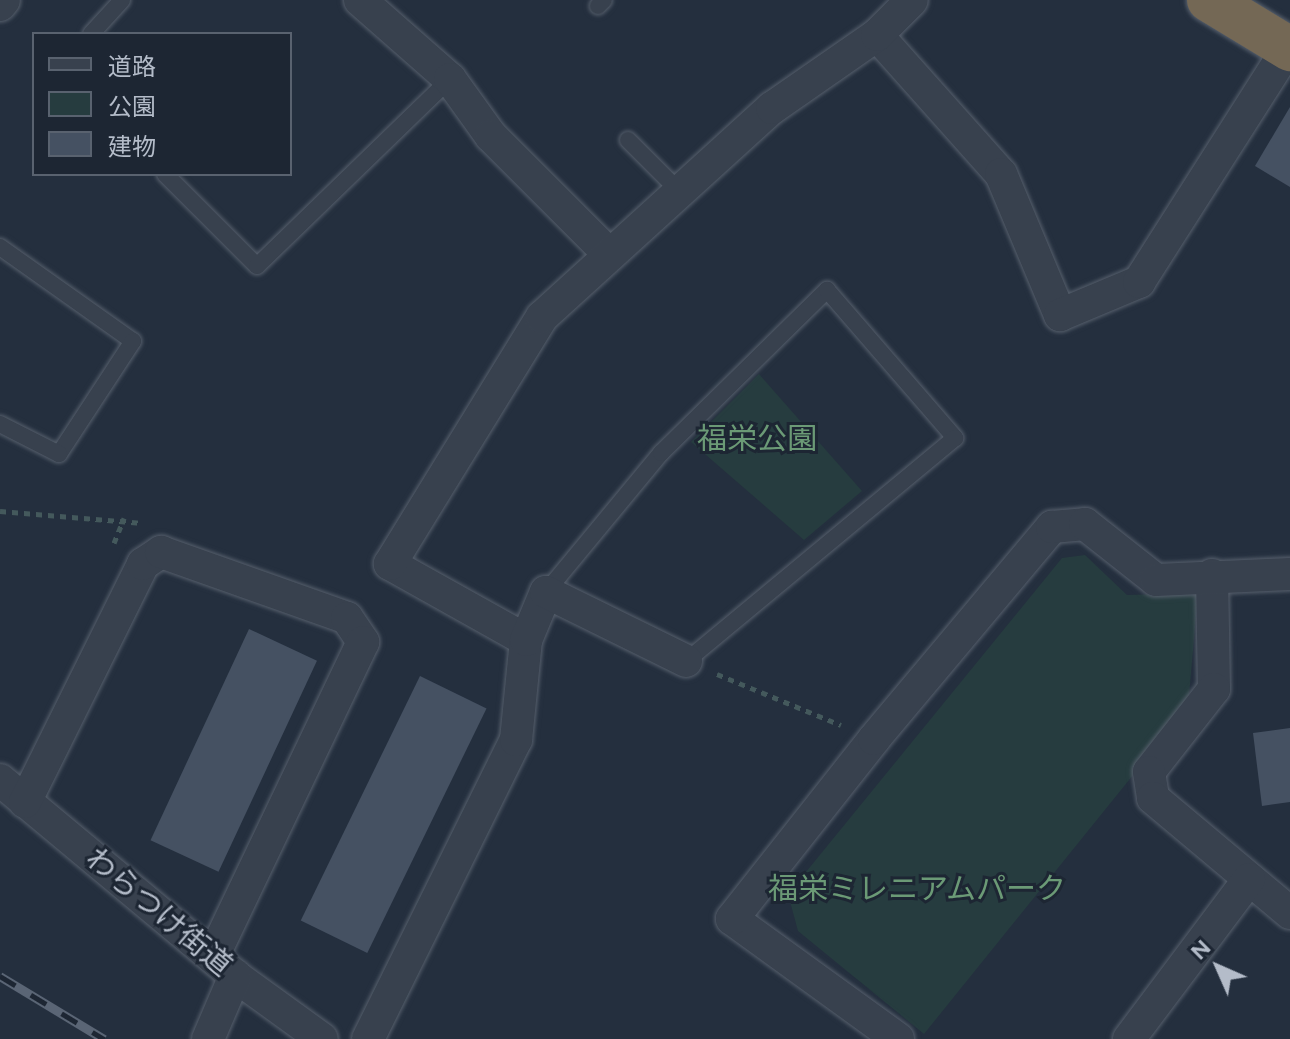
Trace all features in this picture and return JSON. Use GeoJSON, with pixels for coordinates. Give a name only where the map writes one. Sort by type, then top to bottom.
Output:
{"type":"FeatureCollection","features":[{"type":"Feature","properties":{"kind":"highway"},"geometry":{"type":"LineString","coordinates":[[1209,0],[1289,48]]}},
{"type":"Feature","properties":{"kind":"street"},"geometry":{"type":"LineString","coordinates":[[360,0],[450,79],[491,136],[609,254]]}},
{"type":"Feature","properties":{"kind":"street"},"geometry":{"type":"LineString","coordinates":[[526,640],[390,564],[542,317],[677,189],[772,108],[877,35],[912,0]]}},
{"type":"Feature","properties":{"kind":"street"},"geometry":{"type":"LineString","coordinates":[[877,35],[1001,174],[1060,315],[1139,282],[1289,48]]}},
{"type":"Feature","properties":{"kind":"street"},"geometry":{"type":"LineString","coordinates":[[898,1039],[732,919],[874,739],[1052,527],[1085,524],[1156,580],[1212,575],[1290,574]]}},
{"type":"Feature","properties":{"kind":"street"},"geometry":{"type":"LineString","coordinates":[[25,802],[143,564],[161,552],[347,618],[363,642],[224,966],[208,1039]]}},
{"type":"Feature","properties":{"kind":"street"},"geometry":{"type":"LineString","coordinates":[[1212,575],[1214,689],[1149,772],[1153,798],[1290,913]]}},
{"type":"Feature","properties":{"kind":"street"},"geometry":{"type":"LineString","coordinates":[[368,1039],[516,740],[526,640],[546,592],[686,661]]}},
{"type":"Feature","properties":{"kind":"street","name":"わらつけ街道"},"geometry":{"type":"LineString","coordinates":[[0,780],[224,966],[322,1039]]}},
{"type":"Feature","properties":{"kind":"street"},"geometry":{"type":"LineString","coordinates":[[1129,1039],[1249,879]]}},
{"type":"Feature","properties":{"kind":"lane"},"geometry":{"type":"LineString","coordinates":[[93,32],[122,0]]}},
{"type":"Feature","properties":{"kind":"lane"},"geometry":{"type":"LineString","coordinates":[[167,176],[257,266],[450,79]]}},
{"type":"Feature","properties":{"kind":"lane"},"geometry":{"type":"LineString","coordinates":[[628,140],[677,189]]}},
{"type":"Feature","properties":{"kind":"lane"},"geometry":{"type":"LineString","coordinates":[[0,247],[133,341],[59,454],[0,424]]}},
{"type":"Feature","properties":{"kind":"lane"},"geometry":{"type":"LineString","coordinates":[[546,592],[661,453],[827,290],[955,438],[686,661]]}},
{"type":"Feature","properties":{"kind":"path"},"geometry":{"type":"LineString","coordinates":[[109,556],[124,518]]}},
{"type":"Feature","properties":{"kind":"path"},"geometry":{"type":"LineString","coordinates":[[686,661],[874,739]]}},
{"type":"Feature","properties":{"kind":"green space","name":"福栄公園"},"geometry":{"type":"Polygon","coordinates":[[[759,374],[862,491],[804,540],[691,442],[759,374]]]}},
{"type":"Feature","properties":{"kind":"green space","name":"福栄ミレニアムパーク"},"geometry":{"type":"Polygon","coordinates":[[[1085,555],[1127,595],[1198,593],[1188,707],[924,1034],[798,931],[788,894],[1062,558],[1085,555]]]}},
{"type":"Feature","properties":{"kind":"building"},"geometry":{"type":"Polygon","coordinates":[[[1290,107],[1290,187],[1255,166],[1290,107]]]}},
{"type":"Feature","properties":{"kind":"building"},"geometry":{"type":"Polygon","coordinates":[[[249,629],[317,661],[219,872],[151,840],[249,629]]]}},
{"type":"Feature","properties":{"kind":"building"},"geometry":{"type":"Polygon","coordinates":[[[420,676],[487,708],[367,953],[301,920],[420,676]]]}},
{"type":"Feature","properties":{"kind":"building"},"geometry":{"type":"Polygon","coordinates":[[[1290,728],[1290,802],[1262,806],[1253,733],[1290,728]]]}},
{"type":"Feature","properties":{"kind":"railway"},"geometry":{"type":"LineString","coordinates":[[0,976],[104,1039]]}}]}
